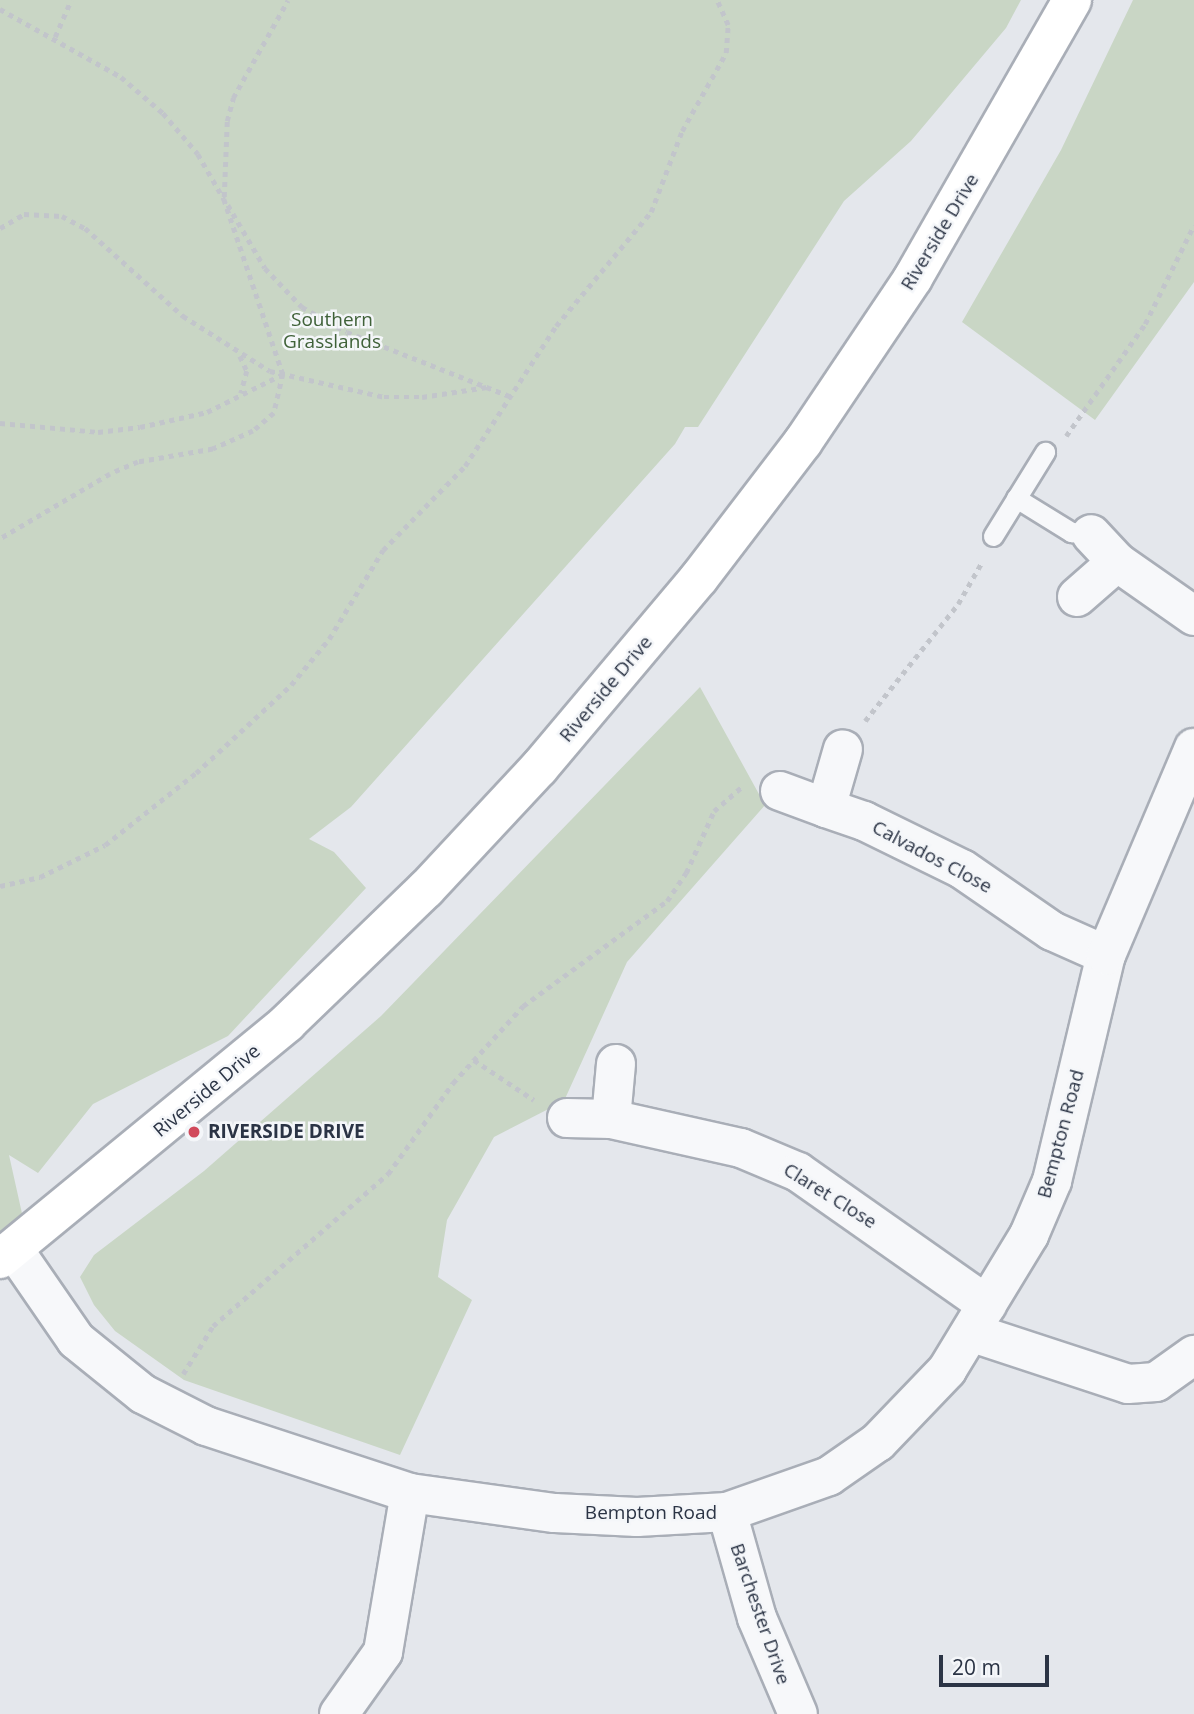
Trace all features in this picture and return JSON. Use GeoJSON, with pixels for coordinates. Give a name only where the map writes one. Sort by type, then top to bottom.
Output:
{"type":"FeatureCollection","features":[{"type":"Feature","properties":{"kind":"street","name":"Riverside Drive"},"geometry":{"type":"LineString","coordinates":[[7,1255],[287,1023],[426,889],[557,747],[699,578],[803,442],[913,278],[1072,0]]}},
{"type":"Feature","properties":{"kind":"street"},"geometry":{"type":"LineString","coordinates":[[1091,534],[1117,562],[1194,616]]}},
{"type":"Feature","properties":{"kind":"street"},"geometry":{"type":"LineString","coordinates":[[1077,597],[1117,562]]}},
{"type":"Feature","properties":{"kind":"street","name":"Bempton Road"},"geometry":{"type":"LineString","coordinates":[[7,1255],[76,1340],[105,1368],[166,1406],[271,1450],[410,1493],[555,1513],[637,1517],[727,1513],[829,1476],[878,1442],[921,1401],[980,1319],[1029,1235],[1052,1181],[1106,956],[1194,748]]}},
{"type":"Feature","properties":{"kind":"street"},"geometry":{"type":"LineString","coordinates":[[826,808],[843,749]]}},
{"type":"Feature","properties":{"kind":"street","name":"Calvados Close"},"geometry":{"type":"LineString","coordinates":[[780,791],[826,808],[961,869],[1052,931],[1106,956]]}},
{"type":"Feature","properties":{"kind":"street"},"geometry":{"type":"LineString","coordinates":[[611,1119],[616,1064]]}},
{"type":"Feature","properties":{"kind":"street","name":"Claret Close"},"geometry":{"type":"LineString","coordinates":[[567,1118],[611,1119],[741,1148],[799,1172],[980,1319],[1128,1384],[1156,1382],[1194,1355]]}},
{"type":"Feature","properties":{"kind":"street"},"geometry":{"type":"LineString","coordinates":[[339,1714],[383,1653],[410,1493]]}},
{"type":"Feature","properties":{"kind":"street","name":"Barchester Drive"},"geometry":{"type":"LineString","coordinates":[[727,1513],[757,1618],[798,1714]]}},
{"type":"Feature","properties":{"kind":"lane"},"geometry":{"type":"LineString","coordinates":[[993,536],[1045,452]]}},
{"type":"Feature","properties":{"kind":"lane"},"geometry":{"type":"LineString","coordinates":[[1017,498],[1071,532],[1091,534]]}},
{"type":"Feature","properties":{"kind":"path"},"geometry":{"type":"LineString","coordinates":[[55,37],[71,0]]}},
{"type":"Feature","properties":{"kind":"path"},"geometry":{"type":"LineString","coordinates":[[0,539],[120,470],[138,462],[213,449],[253,431],[274,413],[284,374],[224,199],[227,121],[233,98],[288,0]]}},
{"type":"Feature","properties":{"kind":"path"},"geometry":{"type":"LineString","coordinates":[[0,886],[40,877],[105,845],[195,773],[291,685],[329,639],[383,550],[465,466],[556,326],[651,212],[682,131],[726,53],[728,25],[717,0]]}},
{"type":"Feature","properties":{"kind":"path"},"geometry":{"type":"LineString","coordinates":[[0,9],[55,37],[121,78],[163,113],[198,154],[265,268],[302,307],[347,332],[512,397]]}},
{"type":"Feature","properties":{"kind":"path"},"geometry":{"type":"LineString","coordinates":[[0,228],[24,214],[62,216],[85,228],[149,291],[238,354],[284,374],[384,397],[422,397],[490,387]]}},
{"type":"Feature","properties":{"kind":"path"},"geometry":{"type":"LineString","coordinates":[[1045,452],[1060,448],[1074,421],[1145,324],[1194,225]]}},
{"type":"Feature","properties":{"kind":"path"},"geometry":{"type":"LineString","coordinates":[[238,354],[247,371],[241,394]]}},
{"type":"Feature","properties":{"kind":"path"},"geometry":{"type":"LineString","coordinates":[[0,423],[98,432],[207,412],[284,374]]}},
{"type":"Feature","properties":{"kind":"path"},"geometry":{"type":"LineString","coordinates":[[843,749],[958,604],[993,536]]}},
{"type":"Feature","properties":{"kind":"path"},"geometry":{"type":"LineString","coordinates":[[166,1406],[214,1326],[388,1174],[474,1060],[514,1015],[552,981],[667,901],[686,873],[703,830],[727,797],[758,778],[774,780],[780,791]]}},
{"type":"Feature","properties":{"kind":"path"},"geometry":{"type":"LineString","coordinates":[[474,1060],[535,1100],[565,1105],[567,1118]]}},
{"type":"Feature","properties":{"kind":"green space","name":"Southern Grasslands"},"geometry":{"type":"Polygon","coordinates":[[[0,0],[1021,0],[1006,28],[911,141],[844,201],[698,427],[685,427],[675,444],[351,807],[309,839],[334,852],[366,888],[228,1036],[93,1104],[38,1173],[9,1155],[23,1218],[0,1233],[0,0]]]}},
{"type":"Feature","properties":{"kind":"green space"},"geometry":{"type":"Polygon","coordinates":[[[1133,0],[1194,0],[1194,282],[1095,420],[962,322],[1061,150],[1133,0]]]}},
{"type":"Feature","properties":{"kind":"green space"},"geometry":{"type":"Polygon","coordinates":[[[700,687],[765,805],[627,962],[564,1101],[494,1137],[447,1220],[438,1277],[472,1300],[400,1455],[184,1380],[115,1331],[94,1305],[80,1277],[94,1255],[204,1171],[381,1016],[700,687]]]}},
{"type":"Feature","properties":{"kind":"place","name":"RIVERSIDE DRIVE"},"geometry":{"type":"Point","coordinates":[194,1132]}}]}
